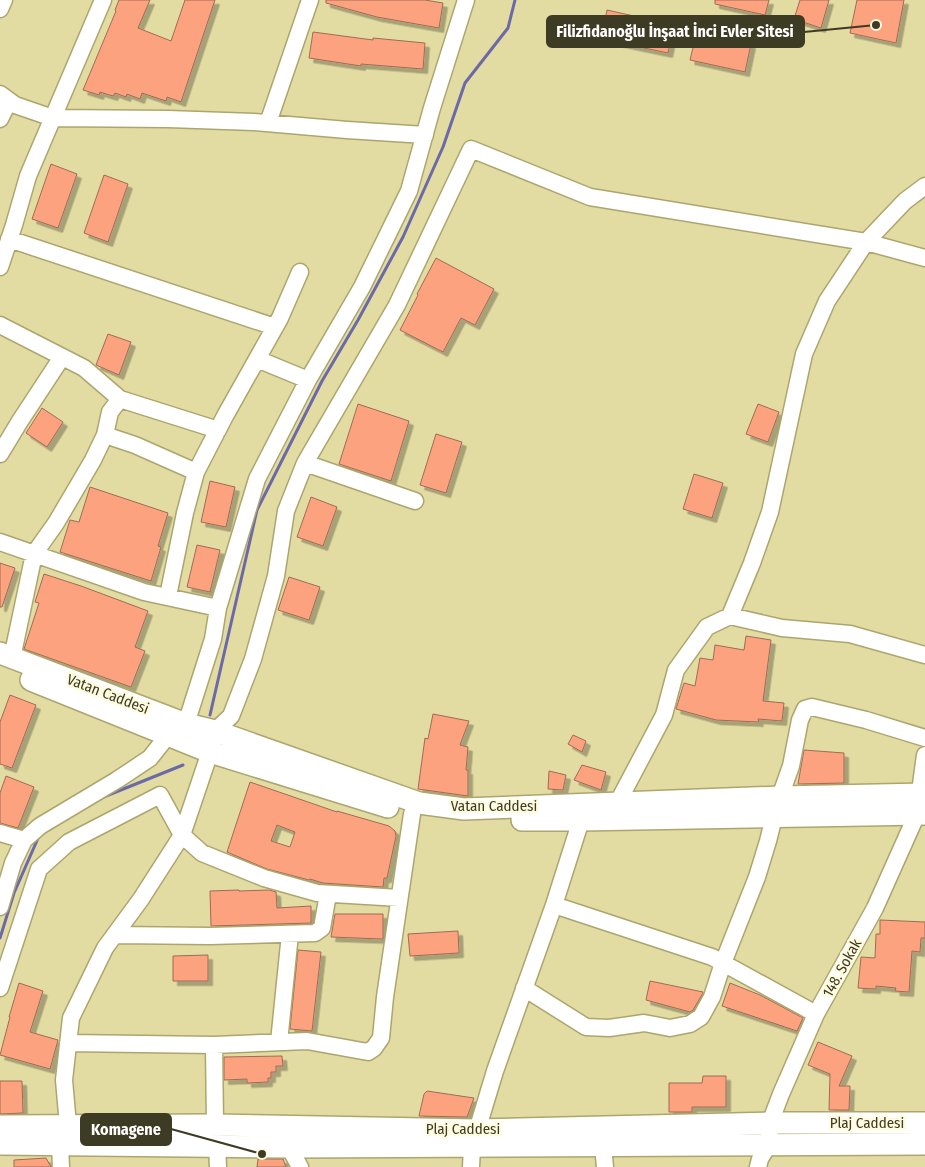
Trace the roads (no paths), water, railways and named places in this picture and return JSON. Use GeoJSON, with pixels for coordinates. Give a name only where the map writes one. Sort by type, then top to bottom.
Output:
{"type":"FeatureCollection","features":[{"type":"Feature","properties":{"kind":"main road","name":"Vatan Caddesi"},"geometry":{"type":"LineString","coordinates":[[4,660],[178,729],[210,752],[430,819],[581,820],[777,807],[922,804]]}},
{"type":"Feature","properties":{"kind":"main road","name":"Vatan Caddesi"},"geometry":{"type":"LineString","coordinates":[[178,729],[216,731],[419,803],[464,809],[618,802],[777,807]]}},
{"type":"Feature","properties":{"kind":"main road","name":"Plaj Caddesi"},"geometry":{"type":"LineString","coordinates":[[0,1144],[60,1145],[216,1135],[289,1147],[474,1148],[604,1146],[925,1123]]}},
{"type":"Feature","properties":{"kind":"main road","name":"Plaj Caddesi"},"geometry":{"type":"LineString","coordinates":[[0,1126],[68,1125],[216,1135],[474,1148],[770,1134],[925,1144]]}},
{"type":"Feature","properties":{"kind":"street"},"geometry":{"type":"LineString","coordinates":[[0,9],[4,0]]}},
{"type":"Feature","properties":{"kind":"street"},"geometry":{"type":"LineString","coordinates":[[1,262],[28,176],[103,0]]}},
{"type":"Feature","properties":{"kind":"street"},"geometry":{"type":"LineString","coordinates":[[268,124],[310,0]]}},
{"type":"Feature","properties":{"kind":"street"},"geometry":{"type":"LineString","coordinates":[[0,907],[13,863],[24,840],[52,819],[150,758],[178,729],[213,639],[218,608],[257,479],[308,380],[362,287],[409,191],[466,0]]}},
{"type":"Feature","properties":{"kind":"street"},"geometry":{"type":"LineString","coordinates":[[0,119],[4,98],[15,105],[52,118],[168,119],[425,134]]}},
{"type":"Feature","properties":{"kind":"street"},"geometry":{"type":"LineString","coordinates":[[68,1125],[64,1080],[71,1018],[105,948],[141,899],[182,836],[216,731],[231,716],[253,659],[276,576],[286,511],[305,463],[397,305],[471,149],[590,197],[866,242],[925,258]]}},
{"type":"Feature","properties":{"kind":"street"},"geometry":{"type":"LineString","coordinates":[[730,616],[752,563],[770,512],[804,354],[826,301],[866,242],[905,201],[925,186]]}},
{"type":"Feature","properties":{"kind":"street"},"geometry":{"type":"LineString","coordinates":[[9,239],[275,327]]}},
{"type":"Feature","properties":{"kind":"street"},"geometry":{"type":"LineString","coordinates":[[168,596],[185,513],[196,472],[275,327],[300,272]]}},
{"type":"Feature","properties":{"kind":"street"},"geometry":{"type":"LineString","coordinates":[[0,325],[84,368],[120,399],[218,430]]}},
{"type":"Feature","properties":{"kind":"street"},"geometry":{"type":"LineString","coordinates":[[0,454],[62,357]]}},
{"type":"Feature","properties":{"kind":"street"},"geometry":{"type":"LineString","coordinates":[[257,359],[308,380]]}},
{"type":"Feature","properties":{"kind":"street"},"geometry":{"type":"LineString","coordinates":[[4,660],[34,554],[56,523],[105,435],[110,412],[120,399]]}},
{"type":"Feature","properties":{"kind":"street"},"geometry":{"type":"LineString","coordinates":[[105,435],[135,445],[196,472]]}},
{"type":"Feature","properties":{"kind":"street"},"geometry":{"type":"LineString","coordinates":[[305,463],[415,501]]}},
{"type":"Feature","properties":{"kind":"street"},"geometry":{"type":"LineString","coordinates":[[0,542],[144,592],[218,608]]}},
{"type":"Feature","properties":{"kind":"street"},"geometry":{"type":"LineString","coordinates":[[618,802],[664,715],[676,670],[707,627],[730,616],[782,628],[850,634],[925,655]]}},
{"type":"Feature","properties":{"kind":"street"},"geometry":{"type":"LineString","coordinates":[[524,988],[586,1026],[609,1028],[644,1023],[670,1028],[690,1024],[701,1017],[712,997],[723,963],[757,877],[791,766],[800,720],[805,709],[812,707],[866,720],[925,738]]}},
{"type":"Feature","properties":{"kind":"street","name":"148. Sokak"},"geometry":{"type":"LineString","coordinates":[[758,1167],[770,1134],[781,1094],[816,1014],[875,908],[922,804],[925,754]]}},
{"type":"Feature","properties":{"kind":"street"},"geometry":{"type":"LineString","coordinates":[[0,988],[39,869],[69,842],[160,795],[182,836],[202,853],[264,878],[317,893],[399,898]]}},
{"type":"Feature","properties":{"kind":"street"},"geometry":{"type":"LineString","coordinates":[[68,1043],[214,1045],[307,1041],[368,1052],[374,1048],[381,1038],[412,814]]}},
{"type":"Feature","properties":{"kind":"street"},"geometry":{"type":"LineString","coordinates":[[474,1148],[524,988],[554,905],[581,820]]}},
{"type":"Feature","properties":{"kind":"street"},"geometry":{"type":"LineString","coordinates":[[0,833],[24,840]]}},
{"type":"Feature","properties":{"kind":"street"},"geometry":{"type":"LineString","coordinates":[[115,935],[210,936],[315,933],[322,928],[328,894]]}},
{"type":"Feature","properties":{"kind":"street"},"geometry":{"type":"LineString","coordinates":[[554,905],[712,957],[816,1014]]}},
{"type":"Feature","properties":{"kind":"street"},"geometry":{"type":"LineString","coordinates":[[279,1042],[290,934]]}},
{"type":"Feature","properties":{"kind":"street"},"geometry":{"type":"LineString","coordinates":[[214,1045],[218,1167]]}},
{"type":"Feature","properties":{"kind":"street"},"geometry":{"type":"LineString","coordinates":[[60,1145],[61,1167]]}},
{"type":"Feature","properties":{"kind":"street"},"geometry":{"type":"LineString","coordinates":[[604,1146],[605,1167]]}},
{"type":"Feature","properties":{"kind":"street"},"geometry":{"type":"LineString","coordinates":[[289,1147],[300,1167]]}},
{"type":"Feature","properties":{"kind":"waterway"},"geometry":{"type":"LineString","coordinates":[[210,715],[257,510],[322,381],[403,237],[443,147],[465,83],[508,28],[515,0]]}},
{"type":"Feature","properties":{"kind":"waterway"},"geometry":{"type":"LineString","coordinates":[[101,798],[183,765]]}},
{"type":"Feature","properties":{"kind":"waterway"},"geometry":{"type":"LineString","coordinates":[[0,938],[14,893],[39,836]]}},
{"type":"Feature","properties":{"kind":"place","name":"Filizfidanoğlu İnşaat İnci Evler Sitesi"},"geometry":{"type":"Point","coordinates":[876,25]}},
{"type":"Feature","properties":{"kind":"place","name":"Komagene"},"geometry":{"type":"Point","coordinates":[262,1154]}}]}
